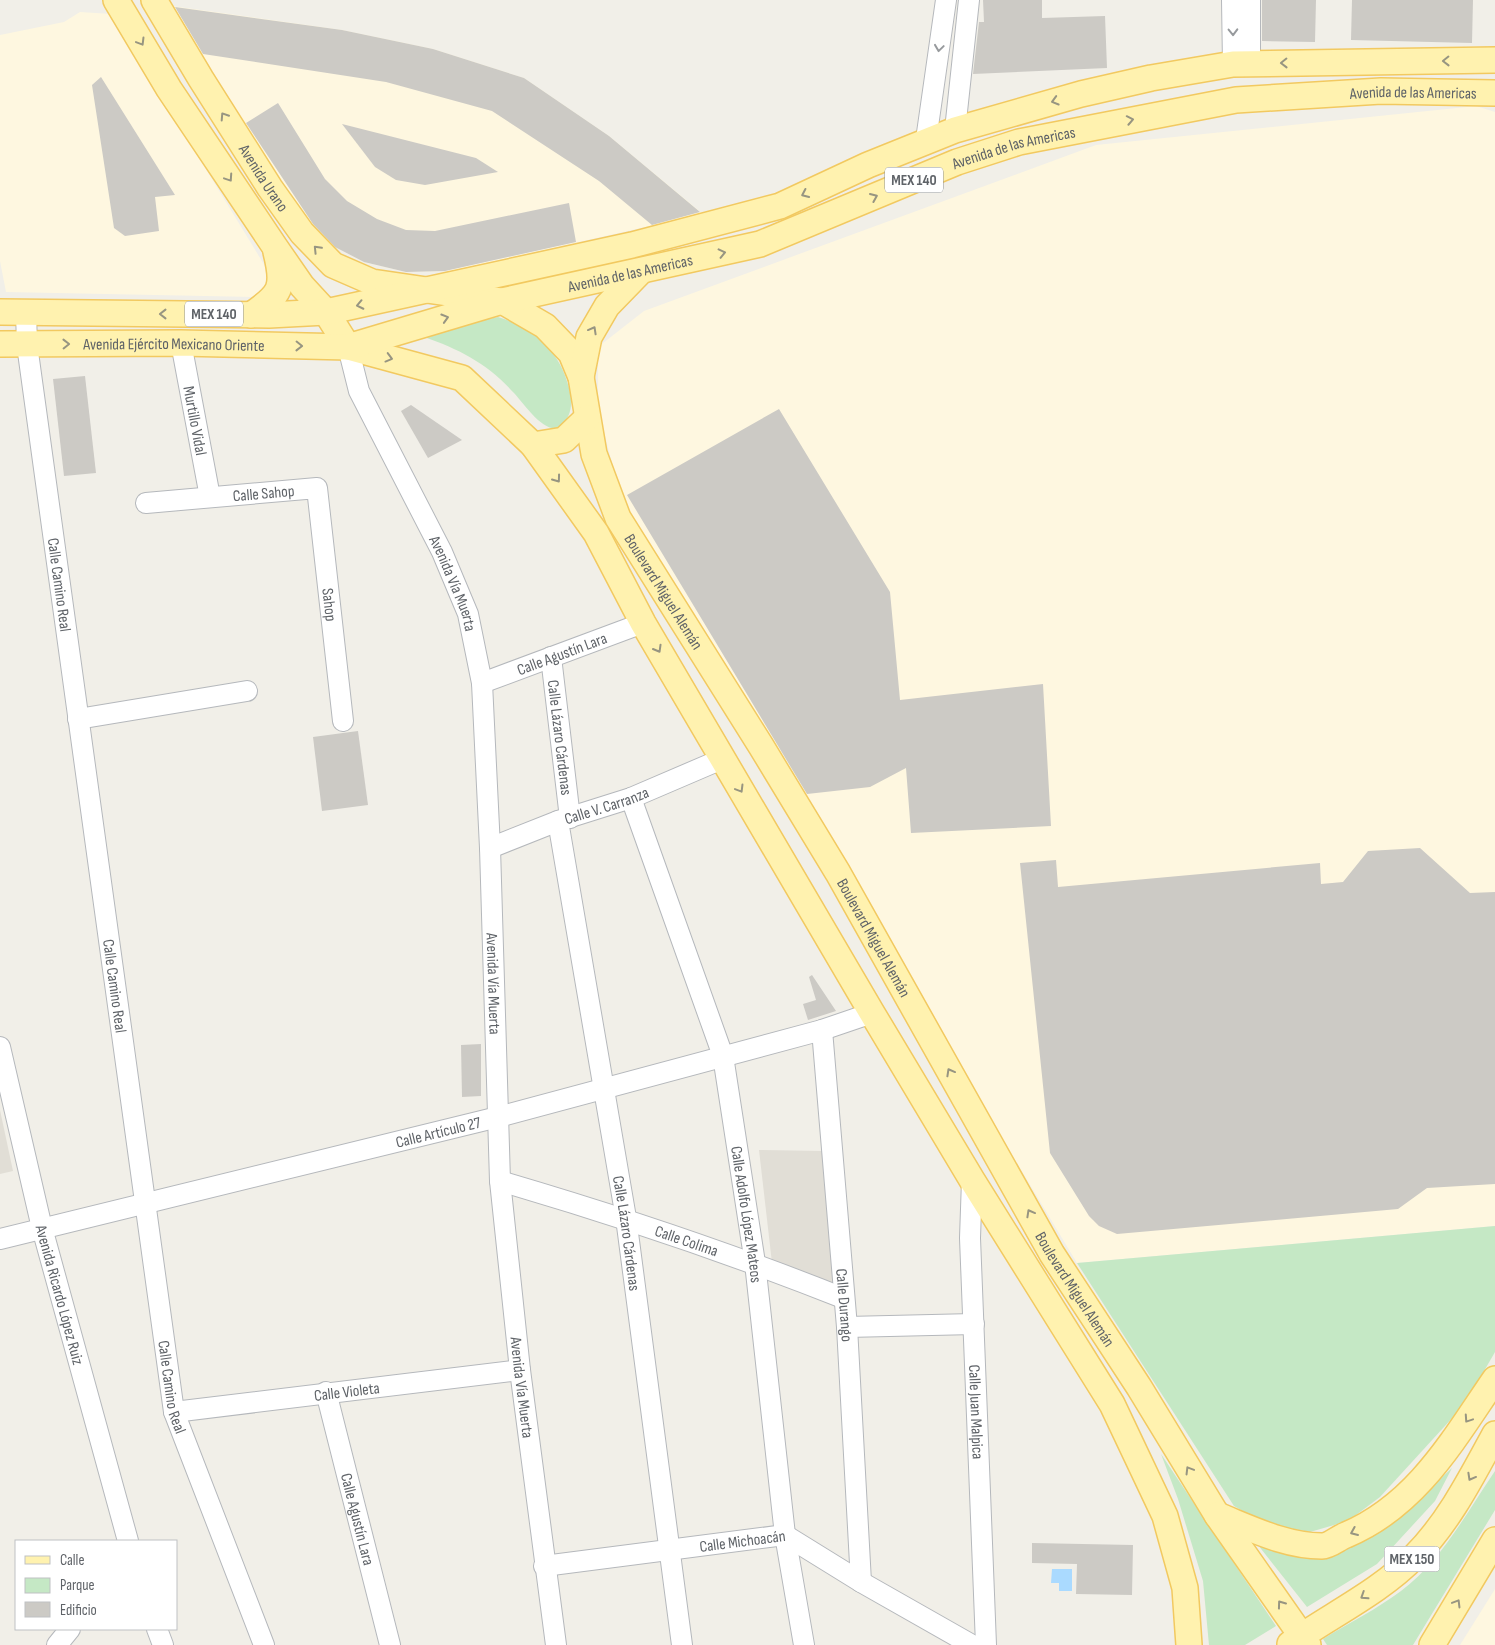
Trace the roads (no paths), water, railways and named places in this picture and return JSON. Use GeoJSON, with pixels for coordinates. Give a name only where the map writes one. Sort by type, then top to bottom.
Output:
{"type":"FeatureCollection","features":[{"type":"Feature","properties":{"kind":"main road","name":"Avenida Urano"},"geometry":{"type":"LineString","coordinates":[[116,0],[169,89],[275,247],[302,286],[326,312]]}},
{"type":"Feature","properties":{"kind":"main road","name":"Avenida Urano"},"geometry":{"type":"LineString","coordinates":[[154,0],[211,95],[302,233],[333,265],[372,282],[425,291]]}},
{"type":"Feature","properties":{"kind":"main road","name":"Avenida de las Americas"},"geometry":{"type":"LineString","coordinates":[[425,291],[594,254],[780,206],[926,140],[1081,94],[1151,78],[1242,64],[1495,60]]}},
{"type":"Feature","properties":{"kind":"main road","name":"Avenida de las Americas"},"geometry":{"type":"LineString","coordinates":[[348,347],[502,301],[760,244],[957,162],[1019,142],[1236,100],[1274,96],[1381,91],[1495,92]]}},
{"type":"Feature","properties":{"kind":"main road"},"geometry":{"type":"LineString","coordinates":[[1081,94],[1089,128]]}},
{"type":"Feature","properties":{"kind":"main road"},"geometry":{"type":"LineString","coordinates":[[251,314],[267,303],[279,291],[281,272],[275,247]]}},
{"type":"Feature","properties":{"kind":"main road"},"geometry":{"type":"LineString","coordinates":[[594,254],[600,280]]}},
{"type":"Feature","properties":{"kind":"main road"},"geometry":{"type":"LineString","coordinates":[[581,377],[589,337],[602,314],[607,306],[641,271]]}},
{"type":"Feature","properties":{"kind":"main road","name":"Boulevard Miguel Alemán"},"geometry":{"type":"LineString","coordinates":[[425,291],[502,301],[545,326],[571,353],[581,377],[594,454],[618,518],[833,864],[1052,1254],[1139,1386],[1217,1515],[1300,1642]]}},
{"type":"Feature","properties":{"kind":"main road","name":"Avenida Ejército Mexicano Oriente"},"geometry":{"type":"LineString","coordinates":[[0,312],[251,314],[326,312],[425,291]]}},
{"type":"Feature","properties":{"kind":"main road"},"geometry":{"type":"LineString","coordinates":[[326,312],[348,347]]}},
{"type":"Feature","properties":{"kind":"main road","name":"Avenida Ejército Mexicano Oriente"},"geometry":{"type":"LineString","coordinates":[[0,344],[181,343],[348,347]]}},
{"type":"Feature","properties":{"kind":"main road","name":"Boulevard Miguel Alemán"},"geometry":{"type":"LineString","coordinates":[[348,347],[462,378],[532,445],[596,533],[643,623],[872,1013],[972,1180],[1112,1404],[1165,1516],[1185,1588],[1189,1645]]}},
{"type":"Feature","properties":{"kind":"main road"},"geometry":{"type":"LineString","coordinates":[[532,445],[564,440],[587,418]]}},
{"type":"Feature","properties":{"kind":"main road"},"geometry":{"type":"LineString","coordinates":[[1217,1515],[1297,1544],[1325,1546],[1363,1527],[1386,1512],[1435,1467],[1495,1379]]}},
{"type":"Feature","properties":{"kind":"main road","name":"MEX 150"},"geometry":{"type":"LineString","coordinates":[[1300,1642],[1384,1583],[1416,1556],[1436,1531],[1465,1487],[1495,1434]]}},
{"type":"Feature","properties":{"kind":"main road"},"geometry":{"type":"LineString","coordinates":[[1432,1645],[1495,1540]]}},
{"type":"Feature","properties":{"kind":"street"},"geometry":{"type":"LineString","coordinates":[[926,140],[946,0]]}},
{"type":"Feature","properties":{"kind":"street"},"geometry":{"type":"LineString","coordinates":[[955,130],[969,0]]}},
{"type":"Feature","properties":{"kind":"street"},"geometry":{"type":"LineString","coordinates":[[1232,0],[1242,64]]}},
{"type":"Feature","properties":{"kind":"street"},"geometry":{"type":"LineString","coordinates":[[1242,64],[1250,0]]}},
{"type":"Feature","properties":{"kind":"street","name":"Calle Camino Real"},"geometry":{"type":"LineString","coordinates":[[26,312],[27,345],[174,1412],[264,1645]]}},
{"type":"Feature","properties":{"kind":"street","name":"Murtillo Vidal"},"geometry":{"type":"LineString","coordinates":[[181,343],[210,497]]}},
{"type":"Feature","properties":{"kind":"street","name":"Avenida Vía Muerta"},"geometry":{"type":"LineString","coordinates":[[348,347],[359,391],[442,552],[468,614],[482,683],[490,848],[500,1181],[520,1370],[544,1566],[556,1645]]}},
{"type":"Feature","properties":{"kind":"street","name":"Calle Sahop"},"geometry":{"type":"LineString","coordinates":[[146,503],[317,488]]}},
{"type":"Feature","properties":{"kind":"street","name":"Sahop"},"geometry":{"type":"LineString","coordinates":[[317,488],[343,721]]}},
{"type":"Feature","properties":{"kind":"street","name":"Calle Agustín Lara"},"geometry":{"type":"LineString","coordinates":[[482,683],[643,623]]}},
{"type":"Feature","properties":{"kind":"street","name":"Calle Lázaro Cárdenas"},"geometry":{"type":"LineString","coordinates":[[551,657],[564,819],[626,1218],[668,1550],[682,1645]]}},
{"type":"Feature","properties":{"kind":"street"},"geometry":{"type":"LineString","coordinates":[[78,719],[246,691]]}},
{"type":"Feature","properties":{"kind":"street","name":"Calle V. Carranza"},"geometry":{"type":"LineString","coordinates":[[490,848],[564,819],[631,798],[722,759]]}},
{"type":"Feature","properties":{"kind":"street","name":"Calle Adolfo López Mateos"},"geometry":{"type":"LineString","coordinates":[[631,798],[723,1056],[755,1263],[785,1535],[804,1645]]}},
{"type":"Feature","properties":{"kind":"street","name":"Calle Artículo 27"},"geometry":{"type":"LineString","coordinates":[[0,1239],[605,1090],[822,1030],[872,1013]]}},
{"type":"Feature","properties":{"kind":"street","name":"Calle Durango"},"geometry":{"type":"LineString","coordinates":[[822,1030],[842,1298],[847,1327],[861,1582]]}},
{"type":"Feature","properties":{"kind":"street","name":"Avenida Ricardo López Ruiz"},"geometry":{"type":"LineString","coordinates":[[0,1047],[42,1228],[127,1540]]}},
{"type":"Feature","properties":{"kind":"street","name":"Calle Juan Malpica"},"geometry":{"type":"LineString","coordinates":[[972,1180],[970,1238],[986,1645]]}},
{"type":"Feature","properties":{"kind":"street","name":"Calle Colima"},"geometry":{"type":"LineString","coordinates":[[500,1181],[626,1218],[755,1263],[842,1298]]}},
{"type":"Feature","properties":{"kind":"street"},"geometry":{"type":"LineString","coordinates":[[847,1327],[974,1324]]}},
{"type":"Feature","properties":{"kind":"street","name":"Calle Violeta"},"geometry":{"type":"LineString","coordinates":[[174,1412],[326,1392],[520,1370]]}},
{"type":"Feature","properties":{"kind":"street","name":"Calle Agustín Lara"},"geometry":{"type":"LineString","coordinates":[[326,1392],[390,1645]]}},
{"type":"Feature","properties":{"kind":"street","name":"Calle Michoacán"},"geometry":{"type":"LineString","coordinates":[[544,1566],[785,1535],[861,1582],[972,1645]]}},
{"type":"Feature","properties":{"kind":"street"},"geometry":{"type":"LineString","coordinates":[[57,1645],[69,1630]]}},
{"type":"Feature","properties":{"kind":"street"},"geometry":{"type":"LineString","coordinates":[[157,1630],[163,1645]]}},
{"type":"Feature","properties":{"kind":"water"},"geometry":{"type":"Polygon","coordinates":[[[1052,1569],[1072,1569],[1072,1591],[1059,1591],[1059,1583],[1051,1583],[1052,1569]]]}}]}
